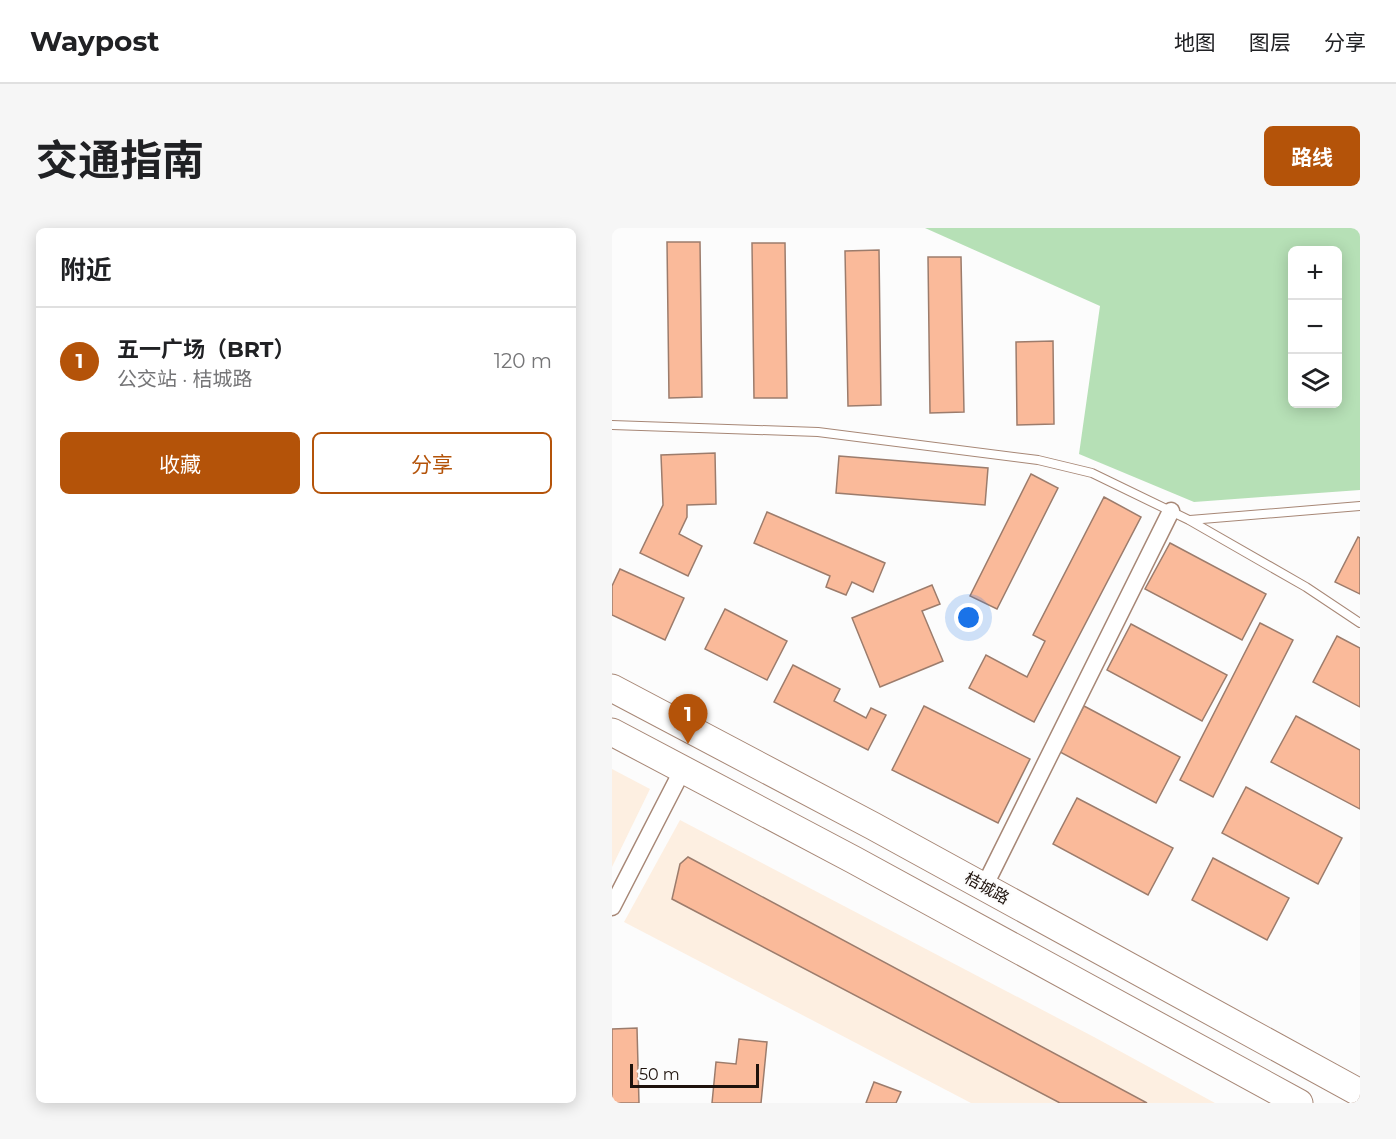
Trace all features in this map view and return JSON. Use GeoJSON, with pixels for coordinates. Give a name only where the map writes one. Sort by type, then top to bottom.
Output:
{"type":"FeatureCollection","features":[{"type":"Feature","properties":{"kind":"main road","name":"桔城路"},"geometry":{"type":"LineString","coordinates":[[612,688],[984,887],[1360,1093]]}},
{"type":"Feature","properties":{"kind":"main road"},"geometry":{"type":"LineString","coordinates":[[612,732],[1299,1103]]}},
{"type":"Feature","properties":{"kind":"street"},"geometry":{"type":"LineString","coordinates":[[984,887],[1171,511]]}},
{"type":"Feature","properties":{"kind":"street"},"geometry":{"type":"LineString","coordinates":[[612,907],[683,770]]}},
{"type":"Feature","properties":{"kind":"lane"},"geometry":{"type":"LineString","coordinates":[[612,425],[819,432],[1038,460],[1092,473],[1189,520],[1306,587],[1360,623]]}},
{"type":"Feature","properties":{"kind":"lane"},"geometry":{"type":"LineString","coordinates":[[1189,520],[1360,506]]}},
{"type":"Feature","properties":{"kind":"shaded area"},"geometry":{"type":"Polygon","coordinates":[[[612,769],[650,789],[612,867],[612,769]]]}},
{"type":"Feature","properties":{"kind":"shaded area"},"geometry":{"type":"Polygon","coordinates":[[[680,820],[1215,1103],[971,1103],[624,922],[680,820]]]}},
{"type":"Feature","properties":{"kind":"green space"},"geometry":{"type":"Polygon","coordinates":[[[925,228],[1360,228],[1360,490],[1194,502],[1079,454],[1100,306],[925,228]]]}},
{"type":"Feature","properties":{"kind":"building"},"geometry":{"type":"Polygon","coordinates":[[[667,242],[700,242],[702,397],[669,398],[667,242]]]}},
{"type":"Feature","properties":{"kind":"building"},"geometry":{"type":"Polygon","coordinates":[[[752,243],[785,243],[787,398],[754,398],[752,243]]]}},
{"type":"Feature","properties":{"kind":"building"},"geometry":{"type":"Polygon","coordinates":[[[879,250],[881,405],[848,406],[845,251],[879,250]]]}},
{"type":"Feature","properties":{"kind":"building"},"geometry":{"type":"Polygon","coordinates":[[[928,257],[961,257],[964,412],[930,413],[928,257]]]}},
{"type":"Feature","properties":{"kind":"building"},"geometry":{"type":"Polygon","coordinates":[[[1053,341],[1054,424],[1017,425],[1016,342],[1053,341]]]}},
{"type":"Feature","properties":{"kind":"building"},"geometry":{"type":"Polygon","coordinates":[[[715,453],[716,504],[687,505],[687,517],[679,534],[702,546],[688,576],[640,553],[663,505],[661,455],[715,453]]]}},
{"type":"Feature","properties":{"kind":"building"},"geometry":{"type":"Polygon","coordinates":[[[839,456],[988,468],[985,505],[836,493],[839,456]]]}},
{"type":"Feature","properties":{"kind":"building"},"geometry":{"type":"Polygon","coordinates":[[[1031,474],[1058,488],[997,609],[970,596],[1031,474]]]}},
{"type":"Feature","properties":{"kind":"building"},"geometry":{"type":"Polygon","coordinates":[[[1104,497],[1141,517],[1034,722],[969,688],[986,655],[1027,677],[1045,641],[1033,635],[1104,497]]]}},
{"type":"Feature","properties":{"kind":"building"},"geometry":{"type":"Polygon","coordinates":[[[767,512],[885,563],[873,592],[852,582],[846,595],[826,587],[830,576],[754,543],[767,512]]]}},
{"type":"Feature","properties":{"kind":"building"},"geometry":{"type":"Polygon","coordinates":[[[1358,537],[1360,538],[1360,594],[1335,582],[1358,537]]]}},
{"type":"Feature","properties":{"kind":"building"},"geometry":{"type":"Polygon","coordinates":[[[1170,543],[1266,594],[1242,640],[1145,589],[1170,543]]]}},
{"type":"Feature","properties":{"kind":"building"},"geometry":{"type":"Polygon","coordinates":[[[620,569],[684,598],[665,640],[612,615],[612,586],[620,569]]]}},
{"type":"Feature","properties":{"kind":"building"},"geometry":{"type":"Polygon","coordinates":[[[932,585],[940,604],[922,611],[943,661],[880,687],[852,618],[932,585]]]}},
{"type":"Feature","properties":{"kind":"building"},"geometry":{"type":"Polygon","coordinates":[[[725,609],[787,641],[767,680],[705,649],[725,609]]]}},
{"type":"Feature","properties":{"kind":"building"},"geometry":{"type":"Polygon","coordinates":[[[1260,623],[1293,640],[1213,797],[1180,780],[1260,623]]]}},
{"type":"Feature","properties":{"kind":"building"},"geometry":{"type":"Polygon","coordinates":[[[1131,624],[1227,675],[1202,721],[1107,670],[1131,624]]]}},
{"type":"Feature","properties":{"kind":"building"},"geometry":{"type":"Polygon","coordinates":[[[1337,636],[1360,648],[1360,707],[1313,682],[1337,636]]]}},
{"type":"Feature","properties":{"kind":"building"},"geometry":{"type":"Polygon","coordinates":[[[793,665],[840,689],[834,701],[866,718],[871,708],[886,715],[868,750],[774,702],[793,665]]]}},
{"type":"Feature","properties":{"kind":"building"},"geometry":{"type":"Polygon","coordinates":[[[924,706],[1030,759],[998,823],[892,770],[924,706]]]}},
{"type":"Feature","properties":{"kind":"building"},"geometry":{"type":"Polygon","coordinates":[[[1084,706],[1180,757],[1156,803],[1060,752],[1084,706]]]}},
{"type":"Feature","properties":{"kind":"building"},"geometry":{"type":"Polygon","coordinates":[[[1296,716],[1360,750],[1360,809],[1271,762],[1296,716]]]}},
{"type":"Feature","properties":{"kind":"building"},"geometry":{"type":"Polygon","coordinates":[[[1246,787],[1342,838],[1318,884],[1222,833],[1246,787]]]}},
{"type":"Feature","properties":{"kind":"building"},"geometry":{"type":"Polygon","coordinates":[[[1077,798],[1173,848],[1148,895],[1053,844],[1077,798]]]}},
{"type":"Feature","properties":{"kind":"building"},"geometry":{"type":"Polygon","coordinates":[[[688,857],[1147,1103],[1060,1103],[672,899],[680,864],[688,857]]]}},
{"type":"Feature","properties":{"kind":"building"},"geometry":{"type":"Polygon","coordinates":[[[1213,858],[1289,898],[1267,940],[1192,900],[1213,858]]]}},
{"type":"Feature","properties":{"kind":"building"},"geometry":{"type":"Polygon","coordinates":[[[637,1028],[639,1103],[612,1103],[612,1029],[637,1028]]]}},
{"type":"Feature","properties":{"kind":"building"},"geometry":{"type":"Polygon","coordinates":[[[739,1039],[767,1042],[761,1103],[712,1103],[716,1062],[736,1064],[739,1039]]]}},
{"type":"Feature","properties":{"kind":"building"},"geometry":{"type":"Polygon","coordinates":[[[874,1082],[901,1092],[896,1103],[866,1103],[874,1082]]]}},
{"type":"Feature","properties":{"kind":"place","name":"五一广场（BRT）"},"geometry":{"type":"Point","coordinates":[688,744]}}]}
